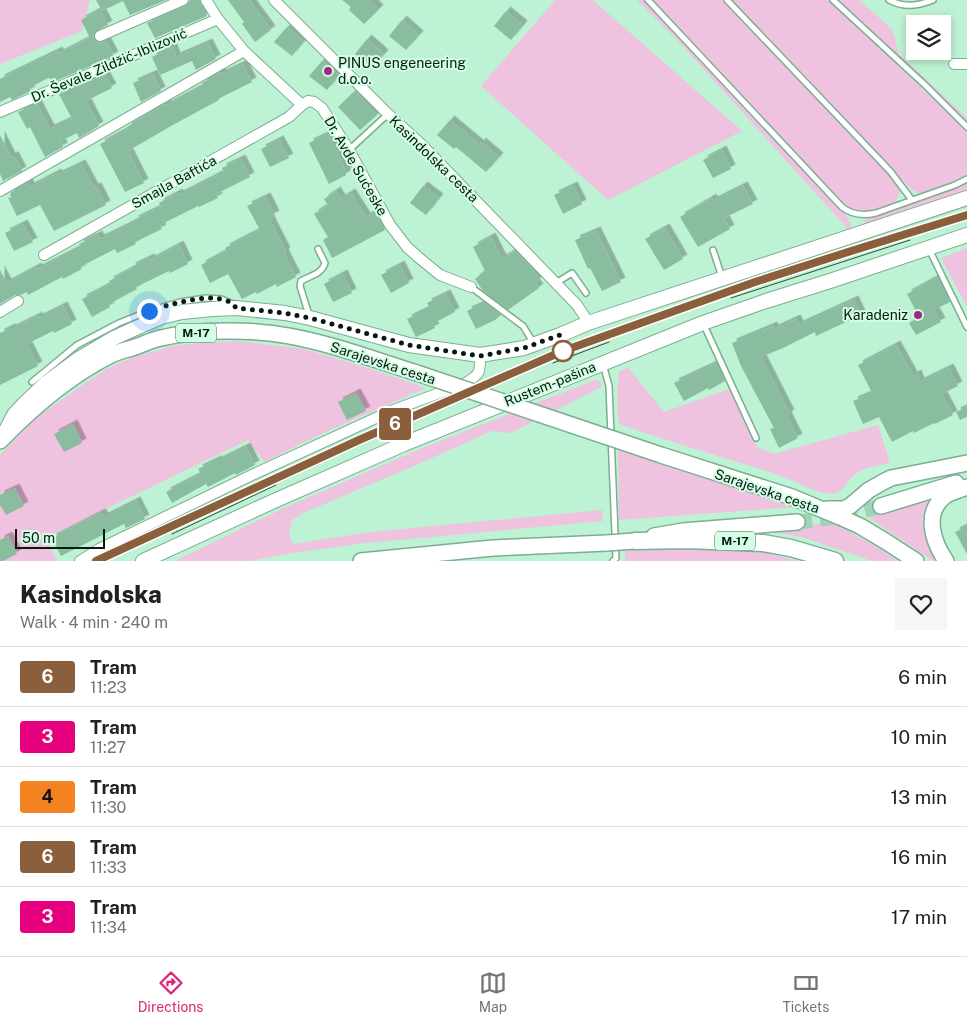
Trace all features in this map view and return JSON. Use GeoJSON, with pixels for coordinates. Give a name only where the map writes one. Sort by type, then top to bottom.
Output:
{"type":"FeatureCollection","features":[{"type":"Feature","properties":{"kind":"highway","name":"M-17"},"geometry":{"type":"LineString","coordinates":[[634,541],[686,540],[763,543],[791,548],[835,561]]}},
{"type":"Feature","properties":{"kind":"main road"},"geometry":{"type":"LineString","coordinates":[[1,440],[14,416],[24,404],[77,360],[114,338],[161,317],[182,312],[236,308],[285,313],[409,345],[480,356],[535,345],[588,323],[967,198]]}},
{"type":"Feature","properties":{"kind":"main road","name":"Rustem-pašina"},"geometry":{"type":"LineString","coordinates":[[143,561],[404,444],[703,323],[967,235]]}},
{"type":"Feature","properties":{"kind":"main road","name":"Sarajevska cesta"},"geometry":{"type":"LineString","coordinates":[[1,440],[47,397],[76,376],[112,355],[161,338],[188,334],[251,332],[288,336],[333,346],[792,497],[860,526],[916,561]]}},
{"type":"Feature","properties":{"kind":"main road"},"geometry":{"type":"LineString","coordinates":[[818,508],[829,510],[844,509],[869,490],[891,478],[967,463]]}},
{"type":"Feature","properties":{"kind":"main road"},"geometry":{"type":"LineString","coordinates":[[881,506],[967,479]]}},
{"type":"Feature","properties":{"kind":"main road"},"geometry":{"type":"LineString","coordinates":[[946,561],[934,540],[932,527],[933,513],[938,503],[947,494],[967,487]]}},
{"type":"Feature","properties":{"kind":"main road"},"geometry":{"type":"LineString","coordinates":[[634,541],[660,534],[683,531],[797,522]]}},
{"type":"Feature","properties":{"kind":"main road","name":"M-17"},"geometry":{"type":"LineString","coordinates":[[361,561],[493,548],[634,541]]}},
{"type":"Feature","properties":{"kind":"street"},"geometry":{"type":"LineString","coordinates":[[100,36],[182,0]]}},
{"type":"Feature","properties":{"kind":"street","name":"Dr. Avde Sućeske"},"geometry":{"type":"LineString","coordinates":[[206,0],[218,19],[244,51],[302,105],[314,102],[322,108],[349,150],[390,225],[418,258],[440,274],[471,287]]}},
{"type":"Feature","properties":{"kind":"street"},"geometry":{"type":"LineString","coordinates":[[278,3],[290,0]]}},
{"type":"Feature","properties":{"kind":"street","name":"Kasindolska cesta"},"geometry":{"type":"LineString","coordinates":[[278,3],[388,114],[422,145],[577,305],[588,323]]}},
{"type":"Feature","properties":{"kind":"street","name":"Dr. Ševale Zildžić-Iblizović"},"geometry":{"type":"LineString","coordinates":[[0,112],[218,19]]}},
{"type":"Feature","properties":{"kind":"street"},"geometry":{"type":"LineString","coordinates":[[0,191],[244,51]]}},
{"type":"Feature","properties":{"kind":"street"},"geometry":{"type":"LineString","coordinates":[[954,64],[967,64]]}},
{"type":"Feature","properties":{"kind":"street","name":"Smajla Baftića"},"geometry":{"type":"LineString","coordinates":[[44,255],[289,117],[302,105]]}},
{"type":"Feature","properties":{"kind":"street"},"geometry":{"type":"LineString","coordinates":[[0,312],[18,301]]}},
{"type":"Feature","properties":{"kind":"street"},"geometry":{"type":"LineString","coordinates":[[80,561],[99,549],[261,471],[391,412],[466,383],[477,376],[480,368],[480,356]]}},
{"type":"Feature","properties":{"kind":"lane"},"geometry":{"type":"LineString","coordinates":[[648,0],[842,207],[853,214],[871,215],[967,179]]}},
{"type":"Feature","properties":{"kind":"lane"},"geometry":{"type":"LineString","coordinates":[[727,0],[890,171],[912,200]]}},
{"type":"Feature","properties":{"kind":"lane"},"geometry":{"type":"LineString","coordinates":[[833,0],[925,85],[967,127]]}},
{"type":"Feature","properties":{"kind":"lane"},"geometry":{"type":"LineString","coordinates":[[890,0],[909,6],[933,0]]}},
{"type":"Feature","properties":{"kind":"lane"},"geometry":{"type":"LineString","coordinates":[[349,150],[388,114]]}},
{"type":"Feature","properties":{"kind":"lane"},"geometry":{"type":"LineString","coordinates":[[928,248],[967,327]]}},
{"type":"Feature","properties":{"kind":"lane"},"geometry":{"type":"LineString","coordinates":[[310,318],[300,286],[301,282],[323,268],[325,263],[318,249]]}},
{"type":"Feature","properties":{"kind":"lane"},"geometry":{"type":"LineString","coordinates":[[713,250],[723,278]]}},
{"type":"Feature","properties":{"kind":"lane"},"geometry":{"type":"LineString","coordinates":[[556,284],[572,273],[586,293]]}},
{"type":"Feature","properties":{"kind":"lane"},"geometry":{"type":"LineString","coordinates":[[471,287],[523,326],[535,345]]}},
{"type":"Feature","properties":{"kind":"lane"},"geometry":{"type":"LineString","coordinates":[[32,382],[77,345],[149,311],[180,302],[206,298],[222,299],[234,304],[236,308]]}},
{"type":"Feature","properties":{"kind":"lane"},"geometry":{"type":"LineString","coordinates":[[703,323],[756,438]]}},
{"type":"Feature","properties":{"kind":"lane"},"geometry":{"type":"LineString","coordinates":[[602,363],[609,386],[616,558],[613,561]]}},
{"type":"Feature","properties":{"kind":"shaded area"},"geometry":{"type":"Polygon","coordinates":[[[0,0],[90,0],[82,31],[0,64],[0,0]]]}},
{"type":"Feature","properties":{"kind":"shaded area"},"geometry":{"type":"Polygon","coordinates":[[[555,0],[593,0],[742,131],[608,200],[481,86],[555,0]]]}},
{"type":"Feature","properties":{"kind":"shaded area"},"geometry":{"type":"Polygon","coordinates":[[[637,0],[645,0],[826,196],[846,215],[851,224],[849,230],[677,40],[637,0]]]}},
{"type":"Feature","properties":{"kind":"shaded area"},"geometry":{"type":"Polygon","coordinates":[[[653,0],[722,0],[889,175],[900,192],[896,201],[883,208],[862,211],[846,205],[838,199],[653,0]]]}},
{"type":"Feature","properties":{"kind":"shaded area"},"geometry":{"type":"Polygon","coordinates":[[[731,0],[828,0],[967,131],[967,174],[960,179],[921,194],[911,189],[731,0]]]}},
{"type":"Feature","properties":{"kind":"shaded area"},"geometry":{"type":"Polygon","coordinates":[[[837,0],[859,0],[892,29],[899,54],[967,118],[967,122],[837,0]]]}},
{"type":"Feature","properties":{"kind":"shaded area"},"geometry":{"type":"Polygon","coordinates":[[[967,183],[967,191],[863,225],[866,219],[967,183]]]}},
{"type":"Feature","properties":{"kind":"shaded area"},"geometry":{"type":"Polygon","coordinates":[[[967,248],[967,307],[941,258],[967,248]]]}},
{"type":"Feature","properties":{"kind":"shaded area"},"geometry":{"type":"Polygon","coordinates":[[[237,341],[304,349],[426,388],[321,434],[264,462],[248,440],[46,538],[57,561],[0,561],[0,455],[36,418],[107,369],[131,358],[172,346],[237,341]]]}},
{"type":"Feature","properties":{"kind":"shaded area"},"geometry":{"type":"Polygon","coordinates":[[[628,368],[664,412],[729,389],[758,448],[774,454],[878,425],[890,463],[862,470],[854,475],[839,492],[831,494],[619,424],[617,402],[619,371],[628,368]]]}},
{"type":"Feature","properties":{"kind":"shaded area"},"geometry":{"type":"Polygon","coordinates":[[[595,380],[600,381],[601,386],[599,388],[511,433],[492,431],[303,513],[292,520],[289,534],[293,544],[371,532],[602,510],[603,521],[366,543],[250,561],[175,561],[284,508],[420,449],[595,380]]]}},
{"type":"Feature","properties":{"kind":"shaded area"},"geometry":{"type":"Polygon","coordinates":[[[618,450],[796,507],[619,520],[618,450]]]}},
{"type":"Feature","properties":{"kind":"shaded area"},"geometry":{"type":"Polygon","coordinates":[[[933,494],[924,512],[922,524],[927,542],[937,557],[933,561],[868,517],[868,512],[933,494]]]}},
{"type":"Feature","properties":{"kind":"shaded area"},"geometry":{"type":"Polygon","coordinates":[[[833,523],[898,561],[872,561],[802,537],[761,530],[750,526],[833,523]]]}},
{"type":"Feature","properties":{"kind":"shaded area"},"geometry":{"type":"Polygon","coordinates":[[[720,548],[767,553],[800,561],[626,561],[624,550],[720,548]]]}},
{"type":"Feature","properties":{"kind":"building"},"geometry":{"type":"Polygon","coordinates":[[[96,0],[166,0],[130,15],[123,1],[102,11],[96,0]]]}},
{"type":"Feature","properties":{"kind":"building"},"geometry":{"type":"Polygon","coordinates":[[[190,0],[199,0],[207,16],[155,38],[147,23],[186,6],[190,0]]]}},
{"type":"Feature","properties":{"kind":"building"},"geometry":{"type":"Polygon","coordinates":[[[228,0],[249,0],[271,30],[255,42],[242,24],[244,22],[228,0]]]}},
{"type":"Feature","properties":{"kind":"building"},"geometry":{"type":"Polygon","coordinates":[[[342,0],[370,0],[379,9],[364,24],[349,10],[351,7],[342,0]]]}},
{"type":"Feature","properties":{"kind":"building"},"geometry":{"type":"Polygon","coordinates":[[[100,10],[108,25],[93,35],[99,43],[106,41],[114,56],[53,82],[48,78],[29,88],[31,91],[12,100],[10,97],[0,102],[0,79],[58,51],[59,54],[90,38],[81,20],[100,10]]]}},
{"type":"Feature","properties":{"kind":"building"},"geometry":{"type":"Polygon","coordinates":[[[506,11],[523,25],[511,40],[494,26],[506,11]]]}},
{"type":"Feature","properties":{"kind":"building"},"geometry":{"type":"Polygon","coordinates":[[[402,20],[419,35],[406,50],[389,36],[402,20]]]}},
{"type":"Feature","properties":{"kind":"building"},"geometry":{"type":"Polygon","coordinates":[[[287,27],[304,41],[292,56],[274,42],[287,27]]]}},
{"type":"Feature","properties":{"kind":"building"},"geometry":{"type":"Polygon","coordinates":[[[367,39],[384,54],[372,68],[355,54],[367,39]]]}},
{"type":"Feature","properties":{"kind":"building"},"geometry":{"type":"Polygon","coordinates":[[[208,43],[216,59],[196,70],[192,61],[160,75],[152,57],[172,46],[176,57],[208,43]]]}},
{"type":"Feature","properties":{"kind":"building"},"geometry":{"type":"Polygon","coordinates":[[[322,61],[339,75],[327,90],[309,76],[322,61]]]}},
{"type":"Feature","properties":{"kind":"building"},"geometry":{"type":"Polygon","coordinates":[[[243,64],[252,82],[218,99],[128,151],[144,183],[125,192],[100,144],[128,129],[127,127],[166,104],[203,86],[202,83],[221,72],[222,74],[243,64]]]}},
{"type":"Feature","properties":{"kind":"building"},"geometry":{"type":"Polygon","coordinates":[[[153,74],[161,91],[141,102],[133,83],[153,74]]]}},
{"type":"Feature","properties":{"kind":"building"},"geometry":{"type":"Polygon","coordinates":[[[105,75],[112,88],[86,101],[99,126],[79,138],[77,133],[61,141],[63,147],[45,157],[30,127],[27,129],[18,112],[37,104],[50,129],[72,119],[59,94],[105,75]]]}},
{"type":"Feature","properties":{"kind":"building"},"geometry":{"type":"Polygon","coordinates":[[[355,91],[377,115],[360,130],[338,107],[355,91]]]}},
{"type":"Feature","properties":{"kind":"building"},"geometry":{"type":"Polygon","coordinates":[[[450,120],[480,145],[481,142],[499,157],[486,172],[456,147],[454,149],[437,135],[450,120]]]}},
{"type":"Feature","properties":{"kind":"building"},"geometry":{"type":"Polygon","coordinates":[[[328,134],[346,171],[346,175],[329,184],[309,143],[328,134]]]}},
{"type":"Feature","properties":{"kind":"building"},"geometry":{"type":"Polygon","coordinates":[[[0,135],[11,157],[14,156],[22,171],[3,181],[0,174],[0,135]]]}},
{"type":"Feature","properties":{"kind":"building"},"geometry":{"type":"Polygon","coordinates":[[[279,140],[289,158],[270,167],[261,149],[279,140]]]}},
{"type":"Feature","properties":{"kind":"building"},"geometry":{"type":"Polygon","coordinates":[[[722,150],[731,169],[713,178],[703,160],[722,150]]]}},
{"type":"Feature","properties":{"kind":"building"},"geometry":{"type":"Polygon","coordinates":[[[241,159],[250,177],[216,194],[218,198],[160,225],[162,229],[135,242],[136,244],[117,253],[115,249],[80,267],[82,269],[63,279],[62,277],[28,295],[27,292],[15,295],[0,304],[0,270],[7,283],[37,267],[38,269],[81,247],[79,244],[98,235],[100,239],[135,222],[134,220],[161,207],[159,203],[224,172],[222,168],[241,159]]]}},
{"type":"Feature","properties":{"kind":"building"},"geometry":{"type":"Polygon","coordinates":[[[81,164],[94,188],[97,187],[106,205],[54,231],[40,205],[17,216],[8,198],[11,197],[10,193],[28,183],[30,187],[57,173],[58,175],[81,164]]]}},
{"type":"Feature","properties":{"kind":"building"},"geometry":{"type":"Polygon","coordinates":[[[423,186],[439,198],[426,215],[410,203],[423,186]]]}},
{"type":"Feature","properties":{"kind":"building"},"geometry":{"type":"Polygon","coordinates":[[[573,186],[582,204],[563,214],[554,195],[573,186]]]}},
{"type":"Feature","properties":{"kind":"building"},"geometry":{"type":"Polygon","coordinates":[[[743,186],[753,204],[724,218],[730,229],[698,247],[680,217],[712,198],[713,201],[743,186]]]}},
{"type":"Feature","properties":{"kind":"building"},"geometry":{"type":"Polygon","coordinates":[[[336,191],[341,199],[351,193],[366,217],[375,212],[385,230],[332,258],[323,240],[328,237],[314,214],[328,205],[324,199],[336,191]]]}},
{"type":"Feature","properties":{"kind":"building"},"geometry":{"type":"Polygon","coordinates":[[[266,197],[275,215],[269,218],[296,277],[277,287],[276,284],[242,299],[228,274],[210,283],[201,265],[227,251],[225,248],[260,230],[247,206],[266,197]]]}},
{"type":"Feature","properties":{"kind":"building"},"geometry":{"type":"Polygon","coordinates":[[[23,224],[33,242],[14,251],[5,233],[23,224]]]}},
{"type":"Feature","properties":{"kind":"building"},"geometry":{"type":"Polygon","coordinates":[[[665,228],[683,259],[664,270],[645,239],[665,228]]]}},
{"type":"Feature","properties":{"kind":"building"},"geometry":{"type":"Polygon","coordinates":[[[596,231],[621,282],[602,291],[590,268],[588,269],[575,240],[596,231]]]}},
{"type":"Feature","properties":{"kind":"building"},"geometry":{"type":"Polygon","coordinates":[[[491,237],[502,259],[515,251],[540,279],[535,283],[539,288],[508,310],[483,291],[475,279],[485,271],[473,247],[491,237]]]}},
{"type":"Feature","properties":{"kind":"building"},"geometry":{"type":"Polygon","coordinates":[[[179,245],[188,264],[136,287],[137,289],[109,304],[110,307],[92,317],[82,299],[111,284],[109,281],[132,269],[131,267],[150,258],[151,260],[179,245]]]}},
{"type":"Feature","properties":{"kind":"building"},"geometry":{"type":"Polygon","coordinates":[[[400,265],[409,283],[391,293],[381,275],[400,265]]]}},
{"type":"Feature","properties":{"kind":"building"},"geometry":{"type":"Polygon","coordinates":[[[343,274],[352,293],[333,302],[324,284],[343,274]]]}},
{"type":"Feature","properties":{"kind":"building"},"geometry":{"type":"Polygon","coordinates":[[[938,277],[950,302],[934,310],[941,322],[916,335],[909,323],[919,317],[907,294],[938,277]]]}},
{"type":"Feature","properties":{"kind":"building"},"geometry":{"type":"Polygon","coordinates":[[[446,294],[455,312],[432,324],[435,328],[416,337],[407,319],[430,308],[427,303],[446,294]]]}},
{"type":"Feature","properties":{"kind":"building"},"geometry":{"type":"Polygon","coordinates":[[[854,300],[861,315],[816,336],[815,332],[761,357],[790,414],[787,416],[798,438],[779,448],[770,429],[774,428],[741,366],[732,343],[773,326],[774,329],[796,319],[799,325],[854,300]]]}},
{"type":"Feature","properties":{"kind":"building"},"geometry":{"type":"Polygon","coordinates":[[[485,303],[501,315],[476,329],[467,311],[485,303]]]}},
{"type":"Feature","properties":{"kind":"building"},"geometry":{"type":"Polygon","coordinates":[[[63,306],[72,324],[27,344],[38,366],[0,385],[0,333],[38,316],[39,318],[63,306]]]}},
{"type":"Feature","properties":{"kind":"building"},"geometry":{"type":"Polygon","coordinates":[[[896,345],[913,376],[917,374],[920,382],[949,368],[958,386],[942,394],[953,415],[914,433],[913,431],[892,442],[879,417],[863,424],[853,401],[872,393],[858,365],[896,345]]]}},
{"type":"Feature","properties":{"kind":"building"},"geometry":{"type":"Polygon","coordinates":[[[717,363],[725,381],[684,401],[674,383],[717,363]]]}},
{"type":"Feature","properties":{"kind":"building"},"geometry":{"type":"Polygon","coordinates":[[[356,393],[366,411],[347,420],[338,402],[356,393]]]}},
{"type":"Feature","properties":{"kind":"building"},"geometry":{"type":"Polygon","coordinates":[[[967,407],[967,417],[960,420],[956,412],[967,407]]]}},
{"type":"Feature","properties":{"kind":"building"},"geometry":{"type":"Polygon","coordinates":[[[73,424],[82,443],[64,452],[54,434],[73,424]]]}},
{"type":"Feature","properties":{"kind":"building"},"geometry":{"type":"Polygon","coordinates":[[[246,447],[255,465],[208,487],[206,484],[172,503],[166,492],[201,474],[198,469],[246,447]]]}},
{"type":"Feature","properties":{"kind":"building"},"geometry":{"type":"Polygon","coordinates":[[[15,488],[24,506],[6,515],[0,505],[0,495],[15,488]]]}},
{"type":"Feature","properties":{"kind":"building"},"geometry":{"type":"Polygon","coordinates":[[[136,501],[145,519],[126,528],[124,524],[61,556],[52,538],[101,513],[104,517],[136,501]]]}},
{"type":"Feature","properties":{"kind":"building"},"geometry":{"type":"Polygon","coordinates":[[[967,526],[967,554],[955,532],[967,526]]]}},
{"type":"Feature","properties":{"kind":"building"},"geometry":{"type":"Polygon","coordinates":[[[8,536],[17,554],[0,561],[0,540],[8,536]]]}},
{"type":"Feature","properties":{"kind":"tunnel"},"geometry":{"type":"LineString","coordinates":[[797,522],[839,516],[881,506]]}},
{"type":"Feature","properties":{"kind":"tram line"},"geometry":{"type":"LineString","coordinates":[[96,561],[359,440],[563,351],[755,282],[848,251],[967,215]]}},
{"type":"Feature","properties":{"kind":"tram line","name":"6"},"geometry":{"type":"LineString","coordinates":[[96,561],[359,440],[563,351],[755,282],[967,215]]}},
{"type":"Feature","properties":{"kind":"tram line"},"geometry":{"type":"LineString","coordinates":[[731,298],[910,240]]}},
{"type":"Feature","properties":{"kind":"tram line"},"geometry":{"type":"LineString","coordinates":[[553,363],[609,342]]}},
{"type":"Feature","properties":{"kind":"tram line"},"geometry":{"type":"LineString","coordinates":[[172,534],[276,485]]}},
{"type":"Feature","properties":{"kind":"place","name":"PINUS engeneering d.o.o."},"geometry":{"type":"Point","coordinates":[328,71]}},
{"type":"Feature","properties":{"kind":"place","name":"Karadeniz"},"geometry":{"type":"Point","coordinates":[918,315]}},
{"type":"Feature","properties":{"kind":"route"},"geometry":{"type":"LineString","coordinates":[[149,311],[180,302],[206,298],[222,299],[234,304],[236,308],[285,313],[409,345],[480,356],[524,348],[560,335],[563,351]]}}]}
